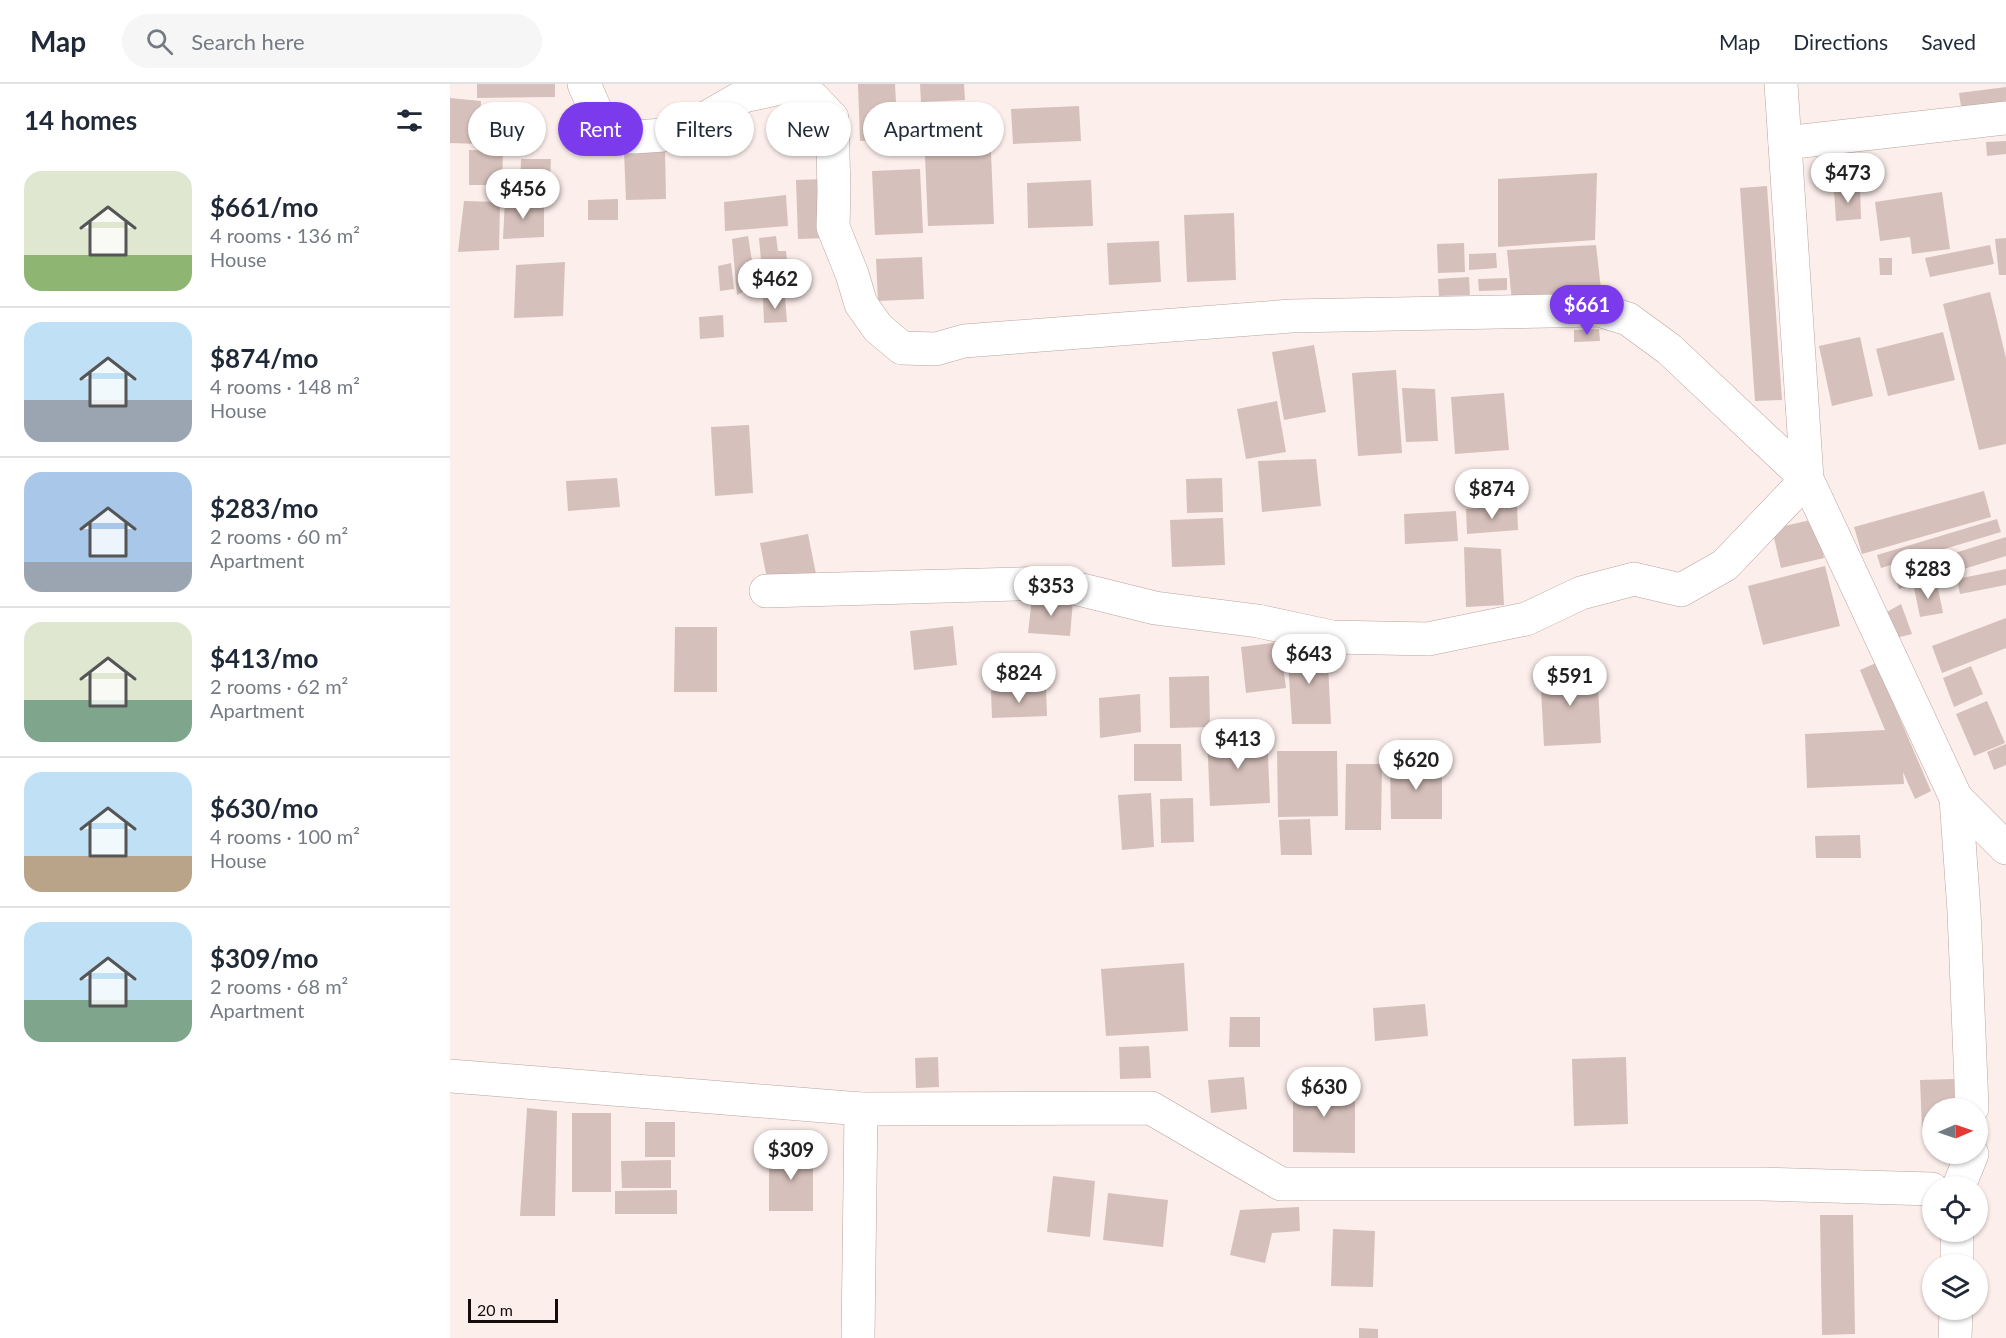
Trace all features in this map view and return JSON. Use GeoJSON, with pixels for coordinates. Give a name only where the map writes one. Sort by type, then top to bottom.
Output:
{"type":"FeatureCollection","features":[{"type":"Feature","properties":{"kind":"street"},"geometry":{"type":"LineString","coordinates":[[584,84],[602,125],[618,137],[678,134],[744,96],[780,88],[792,89],[812,96],[832,118],[835,235],[852,274],[861,304],[878,328],[902,348],[936,349],[964,341],[1291,316],[1599,310],[1628,319],[1669,349],[1807,479]]}},
{"type":"Feature","properties":{"kind":"street"},"geometry":{"type":"LineString","coordinates":[[1781,84],[1807,479],[1956,798],[2006,848]]}},
{"type":"Feature","properties":{"kind":"street"},"geometry":{"type":"LineString","coordinates":[[1785,143],[2006,118]]}},
{"type":"Feature","properties":{"kind":"street"},"geometry":{"type":"LineString","coordinates":[[766,591],[1054,583],[1155,608],[1258,621],[1332,637],[1428,639],[1526,619],[1581,593],[1634,579],[1681,590],[1725,565],[1807,479]]}},
{"type":"Feature","properties":{"kind":"street"},"geometry":{"type":"LineString","coordinates":[[1956,798],[1964,911],[1972,1098]]}},
{"type":"Feature","properties":{"kind":"street"},"geometry":{"type":"LineString","coordinates":[[450,1076],[861,1109],[1151,1108],[1281,1184],[1764,1184],[1922,1189]]}},
{"type":"Feature","properties":{"kind":"street"},"geometry":{"type":"LineString","coordinates":[[858,1338],[861,1109]]}},
{"type":"Feature","properties":{"kind":"street"},"geometry":{"type":"LineString","coordinates":[[1955,1338],[1956,1320]]}},
{"type":"Feature","properties":{"kind":"building"},"geometry":{"type":"Polygon","coordinates":[[[477,84],[555,84],[555,97],[477,98],[477,84]]]}},
{"type":"Feature","properties":{"kind":"building"},"geometry":{"type":"Polygon","coordinates":[[[858,84],[895,84],[896,102],[863,102],[863,141],[860,141],[858,84]]]}},
{"type":"Feature","properties":{"kind":"building"},"geometry":{"type":"Polygon","coordinates":[[[920,84],[964,84],[965,100],[921,102],[920,84]]]}},
{"type":"Feature","properties":{"kind":"building"},"geometry":{"type":"Polygon","coordinates":[[[2006,87],[2006,114],[1963,120],[1959,93],[2006,87]]]}},
{"type":"Feature","properties":{"kind":"building"},"geometry":{"type":"Polygon","coordinates":[[[450,98],[481,101],[468,102],[468,144],[450,143],[450,98]]]}},
{"type":"Feature","properties":{"kind":"building"},"geometry":{"type":"Polygon","coordinates":[[[1079,106],[1081,141],[1013,144],[1011,109],[1079,106]]]}},
{"type":"Feature","properties":{"kind":"building"},"geometry":{"type":"Polygon","coordinates":[[[2006,141],[2006,154],[1987,156],[1986,142],[2006,141]]]}},
{"type":"Feature","properties":{"kind":"building"},"geometry":{"type":"Polygon","coordinates":[[[655,151],[655,156],[665,156],[666,199],[626,200],[624,156],[643,156],[643,152],[655,151]]]}},
{"type":"Feature","properties":{"kind":"building"},"geometry":{"type":"Polygon","coordinates":[[[469,156],[503,156],[502,185],[469,185],[469,156]]]}},
{"type":"Feature","properties":{"kind":"building"},"geometry":{"type":"Polygon","coordinates":[[[925,156],[991,156],[994,224],[928,226],[925,156]]]}},
{"type":"Feature","properties":{"kind":"building"},"geometry":{"type":"Polygon","coordinates":[[[521,159],[551,159],[549,199],[520,199],[521,159]]]}},
{"type":"Feature","properties":{"kind":"building"},"geometry":{"type":"Polygon","coordinates":[[[920,169],[923,233],[875,235],[872,171],[920,169]]]}},
{"type":"Feature","properties":{"kind":"building"},"geometry":{"type":"Polygon","coordinates":[[[1597,173],[1595,240],[1498,247],[1498,179],[1597,173]]]}},
{"type":"Feature","properties":{"kind":"building"},"geometry":{"type":"Polygon","coordinates":[[[824,179],[827,238],[798,239],[796,180],[824,179]]]}},
{"type":"Feature","properties":{"kind":"building"},"geometry":{"type":"Polygon","coordinates":[[[1091,180],[1093,226],[1028,228],[1027,183],[1091,180]]]}},
{"type":"Feature","properties":{"kind":"building"},"geometry":{"type":"Polygon","coordinates":[[[1767,186],[1782,400],[1755,401],[1740,188],[1767,186]]]}},
{"type":"Feature","properties":{"kind":"building"},"geometry":{"type":"Polygon","coordinates":[[[1860,188],[1861,219],[1836,221],[1834,190],[1860,188]]]}},
{"type":"Feature","properties":{"kind":"building"},"geometry":{"type":"Polygon","coordinates":[[[1942,192],[1950,249],[1912,254],[1910,237],[1880,241],[1875,202],[1942,192]]]}},
{"type":"Feature","properties":{"kind":"building"},"geometry":{"type":"Polygon","coordinates":[[[786,195],[788,226],[725,231],[724,202],[786,195]]]}},
{"type":"Feature","properties":{"kind":"building"},"geometry":{"type":"Polygon","coordinates":[[[618,199],[618,220],[588,220],[588,200],[618,199]]]}},
{"type":"Feature","properties":{"kind":"building"},"geometry":{"type":"Polygon","coordinates":[[[505,200],[544,204],[544,237],[503,239],[505,200]]]}},
{"type":"Feature","properties":{"kind":"building"},"geometry":{"type":"Polygon","coordinates":[[[464,201],[500,202],[499,250],[458,252],[464,201]]]}},
{"type":"Feature","properties":{"kind":"building"},"geometry":{"type":"Polygon","coordinates":[[[1234,213],[1236,280],[1187,282],[1184,215],[1234,213]]]}},
{"type":"Feature","properties":{"kind":"building"},"geometry":{"type":"Polygon","coordinates":[[[748,236],[756,286],[737,295],[732,239],[748,236]]]}},
{"type":"Feature","properties":{"kind":"building"},"geometry":{"type":"Polygon","coordinates":[[[776,236],[778,251],[786,251],[789,280],[763,282],[759,238],[776,236]]]}},
{"type":"Feature","properties":{"kind":"building"},"geometry":{"type":"Polygon","coordinates":[[[2006,238],[2006,275],[1999,275],[1995,239],[2006,238]]]}},
{"type":"Feature","properties":{"kind":"building"},"geometry":{"type":"Polygon","coordinates":[[[1159,241],[1161,282],[1109,285],[1107,243],[1159,241]]]}},
{"type":"Feature","properties":{"kind":"building"},"geometry":{"type":"Polygon","coordinates":[[[1464,243],[1465,272],[1438,273],[1437,244],[1464,243]]]}},
{"type":"Feature","properties":{"kind":"building"},"geometry":{"type":"Polygon","coordinates":[[[1596,245],[1602,298],[1512,302],[1507,250],[1596,245]]]}},
{"type":"Feature","properties":{"kind":"building"},"geometry":{"type":"Polygon","coordinates":[[[1990,245],[1994,264],[1930,277],[1925,258],[1990,245]]]}},
{"type":"Feature","properties":{"kind":"building"},"geometry":{"type":"Polygon","coordinates":[[[1496,253],[1497,268],[1469,270],[1469,254],[1496,253]]]}},
{"type":"Feature","properties":{"kind":"building"},"geometry":{"type":"Polygon","coordinates":[[[922,257],[924,299],[878,301],[876,259],[922,257]]]}},
{"type":"Feature","properties":{"kind":"building"},"geometry":{"type":"Polygon","coordinates":[[[1879,258],[1892,258],[1892,275],[1880,275],[1879,258]]]}},
{"type":"Feature","properties":{"kind":"building"},"geometry":{"type":"Polygon","coordinates":[[[565,262],[563,316],[514,318],[516,265],[565,262]]]}},
{"type":"Feature","properties":{"kind":"building"},"geometry":{"type":"Polygon","coordinates":[[[731,263],[734,289],[720,291],[718,266],[731,263]]]}},
{"type":"Feature","properties":{"kind":"building"},"geometry":{"type":"Polygon","coordinates":[[[1469,277],[1470,295],[1439,296],[1438,279],[1469,277]]]}},
{"type":"Feature","properties":{"kind":"building"},"geometry":{"type":"Polygon","coordinates":[[[1507,278],[1507,290],[1479,291],[1478,279],[1507,278]]]}},
{"type":"Feature","properties":{"kind":"building"},"geometry":{"type":"Polygon","coordinates":[[[1990,292],[2006,358],[2006,444],[1979,450],[1943,304],[1990,292]]]}},
{"type":"Feature","properties":{"kind":"building"},"geometry":{"type":"Polygon","coordinates":[[[785,297],[787,322],[764,323],[763,298],[785,297]]]}},
{"type":"Feature","properties":{"kind":"building"},"geometry":{"type":"Polygon","coordinates":[[[723,315],[724,337],[700,339],[699,317],[723,315]]]}},
{"type":"Feature","properties":{"kind":"building"},"geometry":{"type":"Polygon","coordinates":[[[1599,329],[1600,341],[1574,342],[1574,330],[1599,329]]]}},
{"type":"Feature","properties":{"kind":"building"},"geometry":{"type":"Polygon","coordinates":[[[1943,332],[1955,380],[1888,396],[1876,349],[1943,332]]]}},
{"type":"Feature","properties":{"kind":"building"},"geometry":{"type":"Polygon","coordinates":[[[1860,337],[1873,396],[1832,406],[1819,346],[1860,337]]]}},
{"type":"Feature","properties":{"kind":"building"},"geometry":{"type":"Polygon","coordinates":[[[1314,345],[1326,412],[1284,420],[1272,352],[1314,345]]]}},
{"type":"Feature","properties":{"kind":"building"},"geometry":{"type":"Polygon","coordinates":[[[1396,370],[1402,453],[1358,456],[1352,373],[1396,370]]]}},
{"type":"Feature","properties":{"kind":"building"},"geometry":{"type":"Polygon","coordinates":[[[1402,388],[1435,389],[1438,441],[1406,442],[1402,388]]]}},
{"type":"Feature","properties":{"kind":"building"},"geometry":{"type":"Polygon","coordinates":[[[1504,393],[1509,450],[1455,454],[1451,397],[1504,393]]]}},
{"type":"Feature","properties":{"kind":"building"},"geometry":{"type":"Polygon","coordinates":[[[1277,401],[1286,452],[1246,459],[1237,409],[1277,401]]]}},
{"type":"Feature","properties":{"kind":"building"},"geometry":{"type":"Polygon","coordinates":[[[749,425],[753,493],[715,496],[711,427],[749,425]]]}},
{"type":"Feature","properties":{"kind":"building"},"geometry":{"type":"Polygon","coordinates":[[[1316,459],[1321,506],[1262,512],[1258,461],[1316,459]]]}},
{"type":"Feature","properties":{"kind":"building"},"geometry":{"type":"Polygon","coordinates":[[[617,478],[620,507],[568,511],[566,481],[617,478]]]}},
{"type":"Feature","properties":{"kind":"building"},"geometry":{"type":"Polygon","coordinates":[[[1222,478],[1223,512],[1187,513],[1186,479],[1222,478]]]}},
{"type":"Feature","properties":{"kind":"building"},"geometry":{"type":"Polygon","coordinates":[[[1984,491],[1991,517],[1862,554],[1854,527],[1984,491]]]}},
{"type":"Feature","properties":{"kind":"building"},"geometry":{"type":"Polygon","coordinates":[[[1517,505],[1518,530],[1467,534],[1466,509],[1517,505]]]}},
{"type":"Feature","properties":{"kind":"building"},"geometry":{"type":"Polygon","coordinates":[[[1456,511],[1458,541],[1405,544],[1404,514],[1456,511]]]}},
{"type":"Feature","properties":{"kind":"building"},"geometry":{"type":"Polygon","coordinates":[[[1223,518],[1225,565],[1172,567],[1170,520],[1223,518]]]}},
{"type":"Feature","properties":{"kind":"building"},"geometry":{"type":"Polygon","coordinates":[[[1815,519],[1824,558],[1781,568],[1772,529],[1815,519]]]}},
{"type":"Feature","properties":{"kind":"building"},"geometry":{"type":"Polygon","coordinates":[[[1997,519],[2001,532],[1881,568],[1877,555],[1997,519]]]}},
{"type":"Feature","properties":{"kind":"building"},"geometry":{"type":"Polygon","coordinates":[[[808,534],[816,574],[768,584],[760,543],[808,534]]]}},
{"type":"Feature","properties":{"kind":"building"},"geometry":{"type":"Polygon","coordinates":[[[2006,537],[2006,556],[1899,589],[1894,572],[2006,537]]]}},
{"type":"Feature","properties":{"kind":"building"},"geometry":{"type":"Polygon","coordinates":[[[1464,547],[1501,549],[1504,605],[1466,607],[1464,547]]]}},
{"type":"Feature","properties":{"kind":"building"},"geometry":{"type":"Polygon","coordinates":[[[1825,566],[1840,626],[1763,645],[1748,586],[1825,566]]]}},
{"type":"Feature","properties":{"kind":"building"},"geometry":{"type":"Polygon","coordinates":[[[2006,569],[2006,585],[1960,594],[1957,579],[2006,569]]]}},
{"type":"Feature","properties":{"kind":"building"},"geometry":{"type":"Polygon","coordinates":[[[1937,584],[1943,613],[1920,617],[1914,588],[1937,584]]]}},
{"type":"Feature","properties":{"kind":"building"},"geometry":{"type":"Polygon","coordinates":[[[1032,598],[1073,601],[1070,636],[1028,633],[1032,598]]]}},
{"type":"Feature","properties":{"kind":"building"},"geometry":{"type":"Polygon","coordinates":[[[1901,604],[1912,634],[1896,638],[1887,612],[1901,604]]]}},
{"type":"Feature","properties":{"kind":"building"},"geometry":{"type":"Polygon","coordinates":[[[2006,618],[2006,648],[1942,673],[1932,646],[2006,618]]]}},
{"type":"Feature","properties":{"kind":"building"},"geometry":{"type":"Polygon","coordinates":[[[953,626],[957,665],[914,670],[910,631],[953,626]]]}},
{"type":"Feature","properties":{"kind":"building"},"geometry":{"type":"Polygon","coordinates":[[[675,627],[717,627],[717,692],[674,692],[675,627]]]}},
{"type":"Feature","properties":{"kind":"building"},"geometry":{"type":"Polygon","coordinates":[[[1280,642],[1286,688],[1246,693],[1241,647],[1280,642]]]}},
{"type":"Feature","properties":{"kind":"building"},"geometry":{"type":"Polygon","coordinates":[[[1327,645],[1331,724],[1292,724],[1287,646],[1327,645]]]}},
{"type":"Feature","properties":{"kind":"building"},"geometry":{"type":"Polygon","coordinates":[[[1876,663],[1931,791],[1915,799],[1903,772],[1904,784],[1807,788],[1805,734],[1885,730],[1860,670],[1876,663]]]}},
{"type":"Feature","properties":{"kind":"building"},"geometry":{"type":"Polygon","coordinates":[[[1971,666],[1983,694],[1954,707],[1943,678],[1971,666]]]}},
{"type":"Feature","properties":{"kind":"building"},"geometry":{"type":"Polygon","coordinates":[[[1597,668],[1601,743],[1544,746],[1540,671],[1597,668]]]}},
{"type":"Feature","properties":{"kind":"building"},"geometry":{"type":"Polygon","coordinates":[[[1209,676],[1210,727],[1170,728],[1169,677],[1209,676]]]}},
{"type":"Feature","properties":{"kind":"building"},"geometry":{"type":"Polygon","coordinates":[[[1046,689],[1047,716],[992,718],[991,691],[1046,689]]]}},
{"type":"Feature","properties":{"kind":"building"},"geometry":{"type":"Polygon","coordinates":[[[1140,694],[1141,732],[1100,738],[1099,698],[1140,694]]]}},
{"type":"Feature","properties":{"kind":"building"},"geometry":{"type":"Polygon","coordinates":[[[1987,701],[2005,743],[1974,756],[1956,714],[1987,701]]]}},
{"type":"Feature","properties":{"kind":"building"},"geometry":{"type":"Polygon","coordinates":[[[1267,734],[1270,803],[1210,806],[1207,736],[1267,734]]]}},
{"type":"Feature","properties":{"kind":"building"},"geometry":{"type":"Polygon","coordinates":[[[1134,744],[1181,744],[1182,781],[1134,781],[1134,744]]]}},
{"type":"Feature","properties":{"kind":"building"},"geometry":{"type":"Polygon","coordinates":[[[2006,744],[2006,765],[1994,770],[1987,752],[2006,744]]]}},
{"type":"Feature","properties":{"kind":"building"},"geometry":{"type":"Polygon","coordinates":[[[1277,751],[1337,751],[1338,816],[1278,817],[1277,751]]]}},
{"type":"Feature","properties":{"kind":"building"},"geometry":{"type":"Polygon","coordinates":[[[1346,764],[1382,764],[1381,830],[1345,830],[1346,764]]]}},
{"type":"Feature","properties":{"kind":"building"},"geometry":{"type":"Polygon","coordinates":[[[1390,764],[1442,764],[1442,819],[1391,819],[1390,764]]]}},
{"type":"Feature","properties":{"kind":"building"},"geometry":{"type":"Polygon","coordinates":[[[1151,793],[1154,847],[1122,850],[1118,795],[1151,793]]]}},
{"type":"Feature","properties":{"kind":"building"},"geometry":{"type":"Polygon","coordinates":[[[1193,798],[1194,842],[1161,843],[1160,799],[1193,798]]]}},
{"type":"Feature","properties":{"kind":"building"},"geometry":{"type":"Polygon","coordinates":[[[1310,819],[1312,855],[1281,855],[1279,820],[1310,819]]]}},
{"type":"Feature","properties":{"kind":"building"},"geometry":{"type":"Polygon","coordinates":[[[1860,835],[1861,858],[1816,858],[1815,836],[1860,835]]]}},
{"type":"Feature","properties":{"kind":"building"},"geometry":{"type":"Polygon","coordinates":[[[1184,963],[1188,1031],[1106,1036],[1101,969],[1184,963]]]}},
{"type":"Feature","properties":{"kind":"building"},"geometry":{"type":"Polygon","coordinates":[[[1425,1004],[1428,1036],[1375,1041],[1373,1008],[1425,1004]]]}},
{"type":"Feature","properties":{"kind":"building"},"geometry":{"type":"Polygon","coordinates":[[[1230,1017],[1260,1017],[1260,1047],[1229,1047],[1230,1017]]]}},
{"type":"Feature","properties":{"kind":"building"},"geometry":{"type":"Polygon","coordinates":[[[1149,1046],[1151,1078],[1120,1079],[1119,1047],[1149,1046]]]}},
{"type":"Feature","properties":{"kind":"building"},"geometry":{"type":"Polygon","coordinates":[[[938,1057],[939,1087],[916,1088],[915,1058],[938,1057]]]}},
{"type":"Feature","properties":{"kind":"building"},"geometry":{"type":"Polygon","coordinates":[[[1626,1057],[1628,1124],[1574,1126],[1572,1059],[1626,1057]]]}},
{"type":"Feature","properties":{"kind":"building"},"geometry":{"type":"Polygon","coordinates":[[[1244,1077],[1247,1109],[1211,1113],[1208,1080],[1244,1077]]]}},
{"type":"Feature","properties":{"kind":"building"},"geometry":{"type":"Polygon","coordinates":[[[1954,1079],[1955,1098],[1922,1098],[1922,1131],[1920,1080],[1954,1079]]]}},
{"type":"Feature","properties":{"kind":"building"},"geometry":{"type":"Polygon","coordinates":[[[1293,1082],[1355,1083],[1355,1153],[1293,1152],[1293,1082]]]}},
{"type":"Feature","properties":{"kind":"building"},"geometry":{"type":"Polygon","coordinates":[[[527,1108],[557,1111],[555,1216],[520,1216],[527,1108]]]}},
{"type":"Feature","properties":{"kind":"building"},"geometry":{"type":"Polygon","coordinates":[[[572,1113],[611,1113],[611,1192],[572,1192],[572,1113]]]}},
{"type":"Feature","properties":{"kind":"building"},"geometry":{"type":"Polygon","coordinates":[[[645,1122],[675,1122],[675,1157],[645,1157],[645,1122]]]}},
{"type":"Feature","properties":{"kind":"building"},"geometry":{"type":"Polygon","coordinates":[[[769,1150],[813,1150],[813,1211],[769,1211],[769,1150]]]}},
{"type":"Feature","properties":{"kind":"building"},"geometry":{"type":"Polygon","coordinates":[[[671,1160],[671,1188],[622,1188],[621,1161],[671,1160]]]}},
{"type":"Feature","properties":{"kind":"building"},"geometry":{"type":"Polygon","coordinates":[[[1053,1176],[1095,1181],[1090,1237],[1047,1232],[1053,1176]]]}},
{"type":"Feature","properties":{"kind":"building"},"geometry":{"type":"Polygon","coordinates":[[[677,1190],[677,1214],[615,1214],[615,1191],[677,1190]]]}},
{"type":"Feature","properties":{"kind":"building"},"geometry":{"type":"Polygon","coordinates":[[[1108,1193],[1168,1200],[1163,1247],[1103,1240],[1108,1193]]]}},
{"type":"Feature","properties":{"kind":"building"},"geometry":{"type":"Polygon","coordinates":[[[1299,1207],[1300,1231],[1272,1233],[1265,1263],[1230,1255],[1240,1210],[1299,1207]]]}},
{"type":"Feature","properties":{"kind":"building"},"geometry":{"type":"Polygon","coordinates":[[[1820,1215],[1853,1215],[1855,1334],[1822,1335],[1820,1215]]]}},
{"type":"Feature","properties":{"kind":"building"},"geometry":{"type":"Polygon","coordinates":[[[1333,1229],[1375,1231],[1373,1287],[1331,1286],[1333,1229]]]}},
{"type":"Feature","properties":{"kind":"building"},"geometry":{"type":"Polygon","coordinates":[[[1359,1328],[1378,1329],[1378,1338],[1359,1338],[1359,1328]]]}}]}
